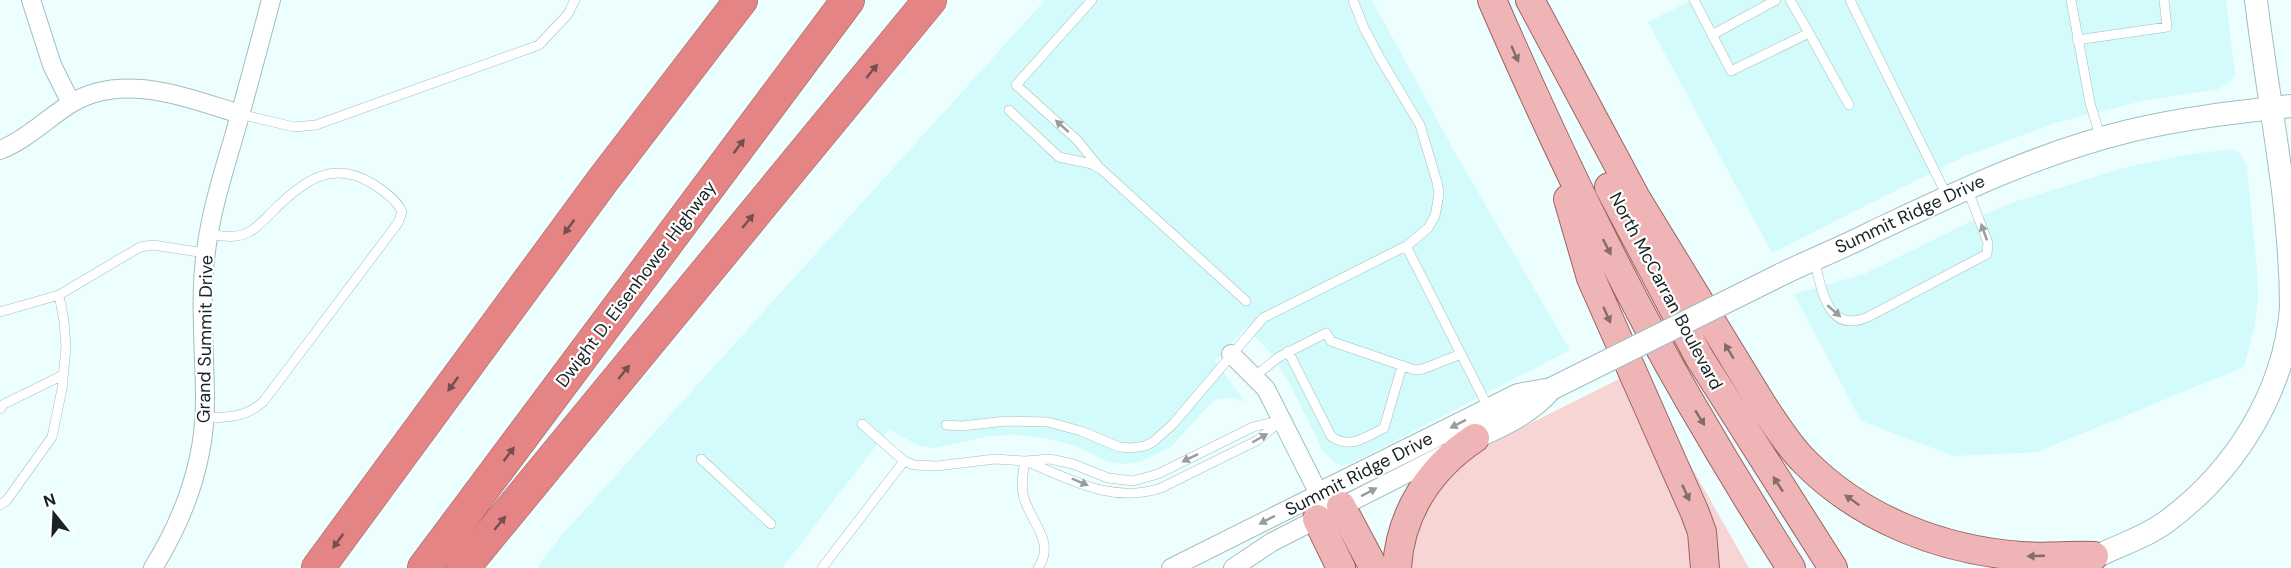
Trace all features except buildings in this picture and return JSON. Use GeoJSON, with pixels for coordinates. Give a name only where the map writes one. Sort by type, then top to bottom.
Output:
{"type":"FeatureCollection","features":[{"type":"Feature","properties":{"kind":"highway"},"geometry":{"type":"LineString","coordinates":[[603,180],[639,114],[711,0]]}},
{"type":"Feature","properties":{"kind":"highway"},"geometry":{"type":"LineString","coordinates":[[318,568],[603,180],[741,0]]}},
{"type":"Feature","properties":{"kind":"highway","name":"Dwight D. Eisenhower Highway"},"geometry":{"type":"LineString","coordinates":[[424,568],[848,0]]}},
{"type":"Feature","properties":{"kind":"highway"},"geometry":{"type":"LineString","coordinates":[[463,568],[930,0]]}},
{"type":"Feature","properties":{"kind":"main road","name":"North McCarran Boulevard"},"geometry":{"type":"LineString","coordinates":[[1492,0],[1580,194],[1656,341],[1689,401],[1791,568]]}},
{"type":"Feature","properties":{"kind":"main road","name":"North McCarran Boulevard"},"geometry":{"type":"LineString","coordinates":[[1528,0],[1545,55],[1567,103],[1660,288],[1699,357],[1833,568]]}},
{"type":"Feature","properties":{"kind":"main road"},"geometry":{"type":"LineString","coordinates":[[1528,0],[1636,198],[1763,406],[1781,433],[1804,460],[1836,488],[1879,517],[1941,542],[1973,550],[2085,562]]}},
{"type":"Feature","properties":{"kind":"main road"},"geometry":{"type":"LineString","coordinates":[[1545,119],[1591,278],[1695,513],[1702,532],[1706,568]]}},
{"type":"Feature","properties":{"kind":"main road"},"geometry":{"type":"LineString","coordinates":[[1397,568],[1406,526],[1421,493],[1446,460],[1475,438]]}},
{"type":"Feature","properties":{"kind":"main road"},"geometry":{"type":"LineString","coordinates":[[1326,506],[1341,568]]}},
{"type":"Feature","properties":{"kind":"main road"},"geometry":{"type":"LineString","coordinates":[[1326,506],[1374,568]]}},
{"type":"Feature","properties":{"kind":"street"},"geometry":{"type":"LineString","coordinates":[[31,0],[52,65],[71,103]]}},
{"type":"Feature","properties":{"kind":"street","name":"Grand Summit Drive"},"geometry":{"type":"LineString","coordinates":[[153,568],[182,514],[202,441],[205,253],[211,215],[272,0]]}},
{"type":"Feature","properties":{"kind":"street"},"geometry":{"type":"LineString","coordinates":[[2085,562],[2164,523],[2211,483],[2246,439],[2274,381],[2286,337],[2291,283],[2282,107],[2265,71],[2256,0]]}},
{"type":"Feature","properties":{"kind":"street"},"geometry":{"type":"LineString","coordinates":[[0,150],[71,103],[110,89],[134,87],[188,98],[240,114]]}},
{"type":"Feature","properties":{"kind":"street","name":"Summit Ridge Drive"},"geometry":{"type":"LineString","coordinates":[[1233,568],[1326,506],[1488,409],[1518,395],[1551,388],[1815,258],[1957,192],[2040,158],[2101,139],[2198,117],[2282,107]]}},
{"type":"Feature","properties":{"kind":"street"},"geometry":{"type":"LineString","coordinates":[[1231,354],[1266,388],[1326,506]]}},
{"type":"Feature","properties":{"kind":"street","name":"Summit Ridge Drive"},"geometry":{"type":"LineString","coordinates":[[1181,566],[1326,506],[1475,438],[1526,413],[1538,404],[1551,388]]}},
{"type":"Feature","properties":{"kind":"lane"},"geometry":{"type":"LineString","coordinates":[[240,114],[294,127],[316,125],[539,45],[568,14],[575,0]]}},
{"type":"Feature","properties":{"kind":"lane"},"geometry":{"type":"LineString","coordinates":[[1092,0],[1016,85],[1077,140],[1101,169],[1246,301]]}},
{"type":"Feature","properties":{"kind":"lane"},"geometry":{"type":"LineString","coordinates":[[946,425],[962,426],[1022,420],[1048,422],[1081,431],[1119,447],[1144,446],[1153,442],[1173,424],[1256,324],[1270,313],[1406,246],[1428,228],[1435,216],[1439,194],[1420,125],[1374,48],[1353,0]]}},
{"type":"Feature","properties":{"kind":"lane"},"geometry":{"type":"LineString","coordinates":[[1694,0],[1731,71],[1809,33]]}},
{"type":"Feature","properties":{"kind":"lane"},"geometry":{"type":"LineString","coordinates":[[1712,35],[1776,0]]}},
{"type":"Feature","properties":{"kind":"lane"},"geometry":{"type":"LineString","coordinates":[[1790,0],[1849,105]]}},
{"type":"Feature","properties":{"kind":"lane"},"geometry":{"type":"LineString","coordinates":[[1815,258],[1824,300],[1832,312],[1841,318],[1851,320],[1868,317],[1987,254],[1988,243],[1957,192],[1852,3],[1862,0]]}},
{"type":"Feature","properties":{"kind":"lane"},"geometry":{"type":"LineString","coordinates":[[2071,0],[2077,40],[2101,139]]}},
{"type":"Feature","properties":{"kind":"lane"},"geometry":{"type":"LineString","coordinates":[[2077,40],[2167,27],[2164,0]]}},
{"type":"Feature","properties":{"kind":"lane"},"geometry":{"type":"LineString","coordinates":[[1008,110],[1059,157],[1092,164],[1101,169]]}},
{"type":"Feature","properties":{"kind":"lane"},"geometry":{"type":"LineString","coordinates":[[204,418],[242,415],[253,411],[263,402],[398,223],[402,212],[395,201],[366,179],[332,172],[307,181],[249,232],[234,237],[208,234]]}},
{"type":"Feature","properties":{"kind":"lane"},"geometry":{"type":"LineString","coordinates":[[0,312],[59,295],[140,247],[153,245],[205,253]]}},
{"type":"Feature","properties":{"kind":"lane"},"geometry":{"type":"LineString","coordinates":[[1406,246],[1488,409]]}},
{"type":"Feature","properties":{"kind":"lane"},"geometry":{"type":"LineString","coordinates":[[0,505],[7,500],[52,438],[66,347],[59,295]]}},
{"type":"Feature","properties":{"kind":"lane"},"geometry":{"type":"LineString","coordinates":[[1256,376],[1288,351],[1326,333],[1331,341],[1415,370],[1461,354]]}},
{"type":"Feature","properties":{"kind":"lane"},"geometry":{"type":"LineString","coordinates":[[1288,351],[1331,436],[1338,442],[1347,444],[1384,428],[1402,366]]}},
{"type":"Feature","properties":{"kind":"lane"},"geometry":{"type":"LineString","coordinates":[[0,409],[4,404],[63,375]]}},
{"type":"Feature","properties":{"kind":"lane"},"geometry":{"type":"LineString","coordinates":[[1025,461],[1102,491],[1124,494],[1147,493],[1258,440],[1282,420]]}},
{"type":"Feature","properties":{"kind":"lane"},"geometry":{"type":"LineString","coordinates":[[862,424],[904,461],[924,467],[995,459],[1061,460],[1108,478],[1126,480],[1144,479],[1253,427],[1282,420]]}},
{"type":"Feature","properties":{"kind":"lane"},"geometry":{"type":"LineString","coordinates":[[701,459],[771,524]]}},
{"type":"Feature","properties":{"kind":"lane"},"geometry":{"type":"LineString","coordinates":[[822,568],[904,461]]}},
{"type":"Feature","properties":{"kind":"lane"},"geometry":{"type":"LineString","coordinates":[[1025,461],[1023,492],[1043,537],[1045,547],[1044,556],[1038,568]]}},
{"type":"Feature","properties":{"kind":"shaded area"},"geometry":{"type":"Polygon","coordinates":[[[1045,0],[1372,0],[1458,158],[1570,350],[1352,463],[1342,465],[1335,463],[1323,451],[1286,377],[1266,347],[1245,328],[1215,361],[1245,402],[1233,398],[1217,399],[1171,447],[1141,462],[1127,464],[1109,462],[1073,445],[1045,438],[1015,435],[990,436],[935,448],[919,446],[889,429],[782,568],[537,568],[560,537],[1045,0]]]}},
{"type":"Feature","properties":{"kind":"shaded area"},"geometry":{"type":"Polygon","coordinates":[[[1692,0],[2226,0],[2235,74],[2231,81],[2219,89],[2142,101],[2059,122],[1965,156],[1772,253],[1648,22],[1692,0]]]}},
{"type":"Feature","properties":{"kind":"shaded area"},"geometry":{"type":"Polygon","coordinates":[[[2233,149],[2240,153],[2247,167],[2257,269],[2258,299],[2255,325],[2244,367],[2037,452],[1954,456],[1861,421],[1794,294],[1864,274],[2014,202],[2123,168],[2191,154],[2233,149]]]}},
{"type":"Feature","properties":{"kind":"shaded area"},"geometry":{"type":"Polygon","coordinates":[[[1621,378],[1690,534],[1694,568],[1412,568],[1414,547],[1428,508],[1439,491],[1467,462],[1501,438],[1621,378]]]}},
{"type":"Feature","properties":{"kind":"shaded area"},"geometry":{"type":"Polygon","coordinates":[[[1659,410],[1749,568],[1712,568],[1659,410]]]}}]}
